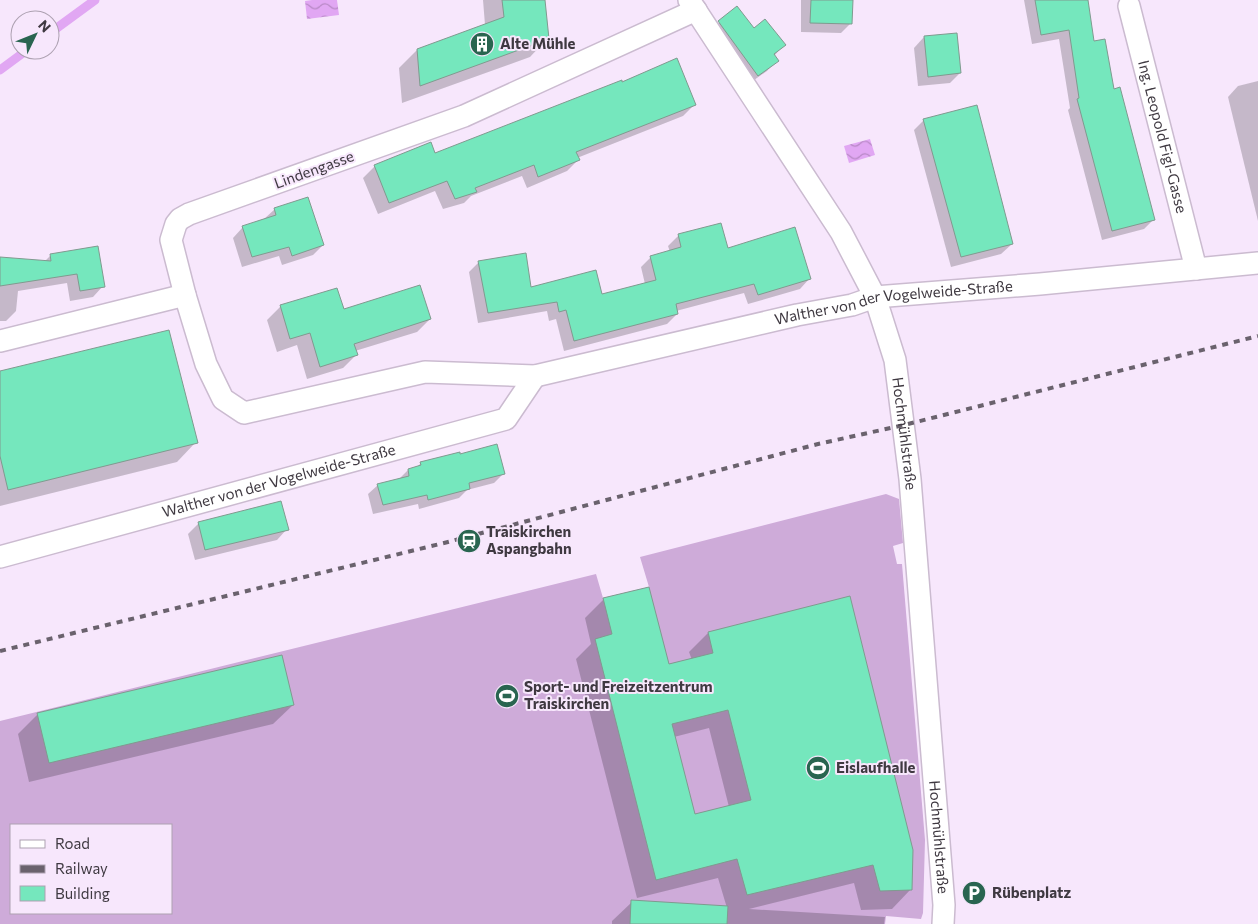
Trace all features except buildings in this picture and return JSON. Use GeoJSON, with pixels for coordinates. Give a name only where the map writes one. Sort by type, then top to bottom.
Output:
{"type":"FeatureCollection","features":[{"type":"Feature","properties":{"kind":"street","name":"Lindengasse"},"geometry":{"type":"LineString","coordinates":[[185,295],[171,240],[173,230],[180,219],[189,214],[464,116],[693,5]]}},
{"type":"Feature","properties":{"kind":"street","name":"Hochmühlstraße"},"geometry":{"type":"LineString","coordinates":[[693,5],[841,232],[875,297],[895,360],[910,479],[944,905],[943,924]]}},
{"type":"Feature","properties":{"kind":"street","name":"Ing. Leopold Figl-Gasse"},"geometry":{"type":"LineString","coordinates":[[1129,6],[1196,269]]}},
{"type":"Feature","properties":{"kind":"street","name":"Walther von der Vogelweide-Straße"},"geometry":{"type":"LineString","coordinates":[[185,295],[206,364],[223,399],[244,413],[426,372],[535,376],[797,315],[852,305],[875,297],[1040,284],[1258,263]]}},
{"type":"Feature","properties":{"kind":"street"},"geometry":{"type":"LineString","coordinates":[[0,341],[185,295]]}},
{"type":"Feature","properties":{"kind":"street","name":"Walther von der Vogelweide-Straße"},"geometry":{"type":"LineString","coordinates":[[0,557],[506,420],[535,376]]}},
{"type":"Feature","properties":{"kind":"shaded area","name":"Sport- und Freizeitzentrum Traiskirchen"},"geometry":{"type":"Polygon","coordinates":[[[886,494],[899,499],[903,543],[893,546],[897,564],[902,564],[925,840],[923,913],[921,919],[886,916],[885,924],[0,924],[0,721],[596,574],[603,598],[649,587],[640,557],[886,494]]]}},
{"type":"Feature","properties":{"kind":"water"},"geometry":{"type":"Polygon","coordinates":[[[337,0],[339,15],[307,19],[305,1],[337,0]]]}},
{"type":"Feature","properties":{"kind":"water"},"geometry":{"type":"Polygon","coordinates":[[[870,139],[875,155],[849,163],[844,146],[870,139]]]}},
{"type":"Feature","properties":{"kind":"waterway"},"geometry":{"type":"LineString","coordinates":[[60,26],[95,0]]}},
{"type":"Feature","properties":{"kind":"waterway"},"geometry":{"type":"LineString","coordinates":[[0,70],[14,60]]}},
{"type":"Feature","properties":{"kind":"railway"},"geometry":{"type":"LineString","coordinates":[[0,651],[444,543],[818,444],[904,425],[1258,336]]}},
{"type":"Feature","properties":{"kind":"place","name":"Alte Mühle"},"geometry":{"type":"Point","coordinates":[482,44]}},
{"type":"Feature","properties":{"kind":"place","name":"Traiskirchen Aspangbahn"},"geometry":{"type":"Point","coordinates":[469,541]}},
{"type":"Feature","properties":{"kind":"place","name":"Sport- und Freizeitzentrum Traiskirchen"},"geometry":{"type":"Point","coordinates":[507,696]}},
{"type":"Feature","properties":{"kind":"place","name":"Eislaufhalle"},"geometry":{"type":"Point","coordinates":[818,768]}},
{"type":"Feature","properties":{"kind":"place","name":"Rübenplatz"},"geometry":{"type":"Point","coordinates":[974,893]}}]}
